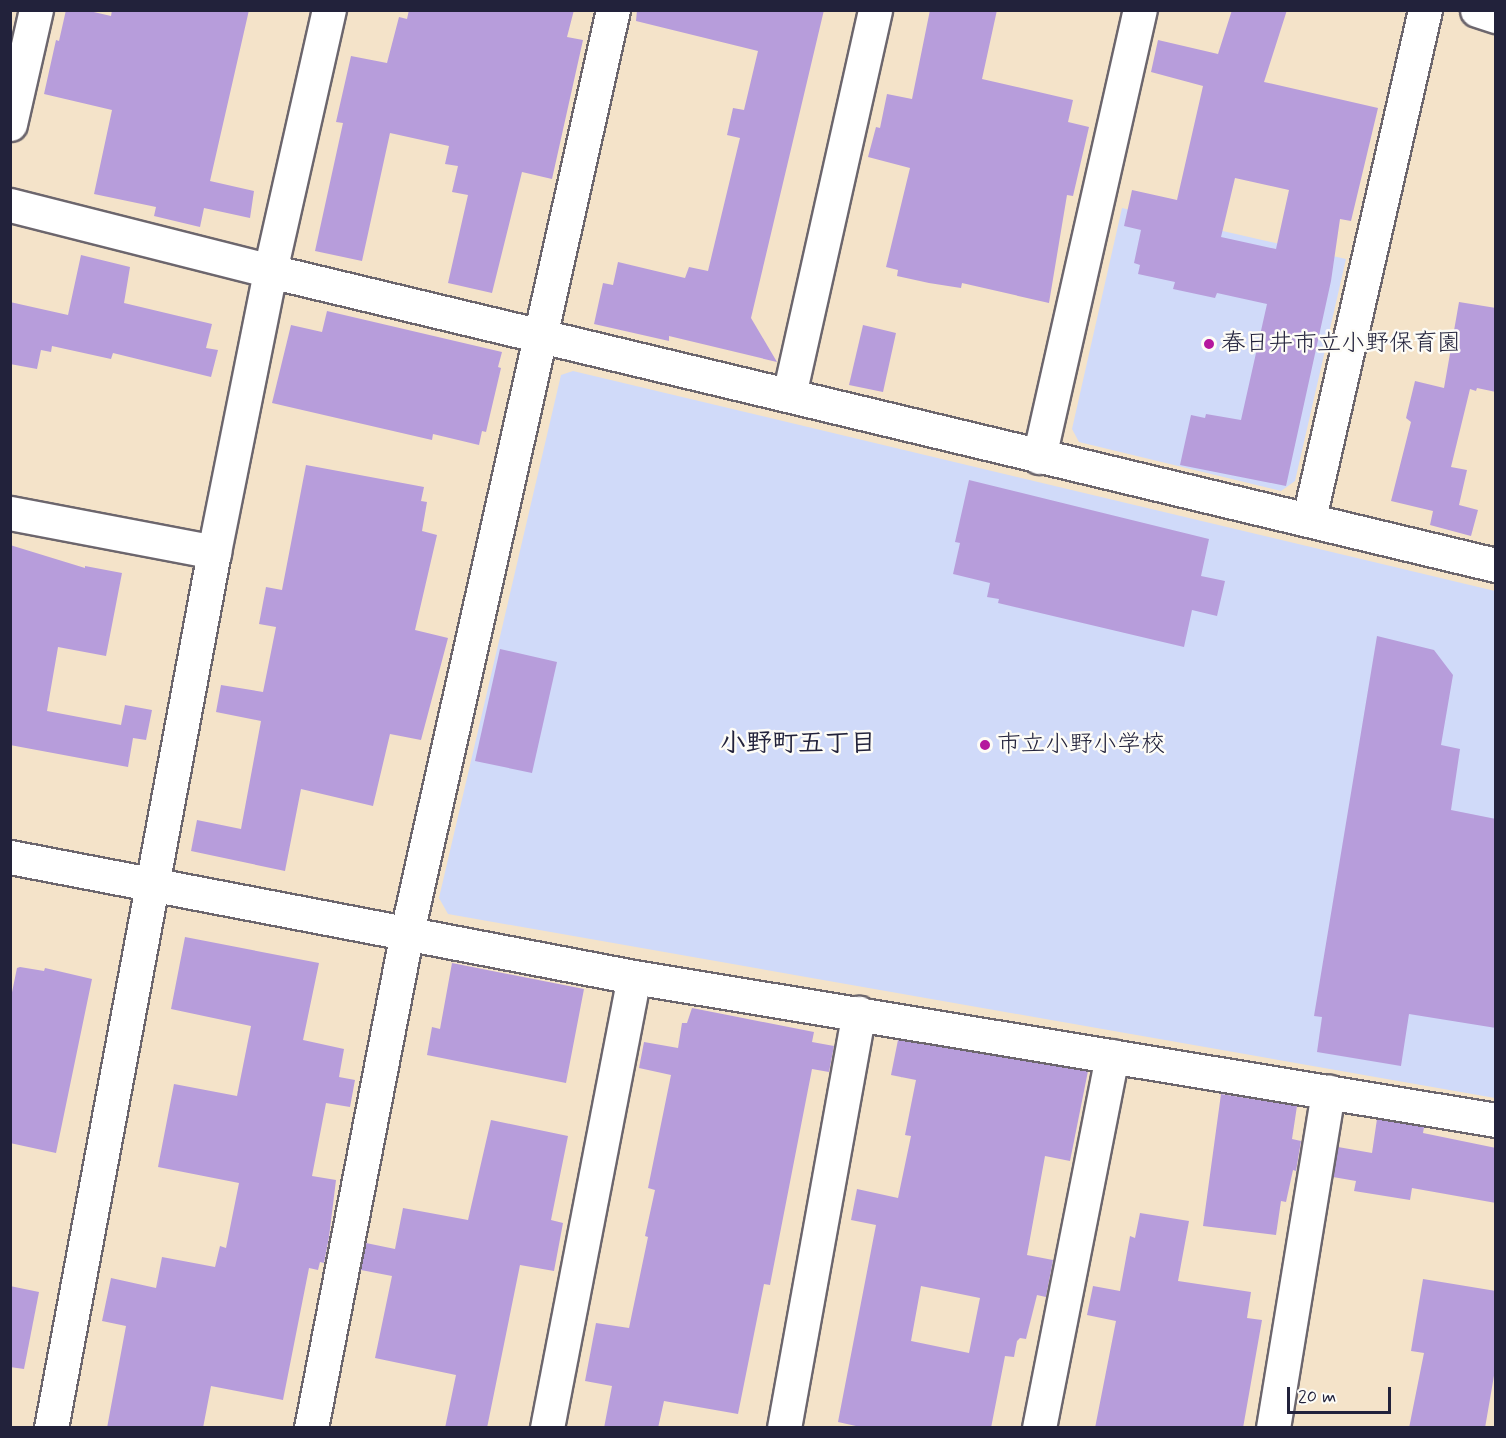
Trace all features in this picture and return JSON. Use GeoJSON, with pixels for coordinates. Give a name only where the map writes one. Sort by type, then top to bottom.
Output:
{"type":"FeatureCollection","features":[{"type":"Feature","properties":{"kind":"street"},"geometry":{"type":"LineString","coordinates":[[10,124],[36,10]]}},
{"type":"Feature","properties":{"kind":"street"},"geometry":{"type":"LineString","coordinates":[[51,1428],[150,885],[214,552],[270,271],[329,10]]}},
{"type":"Feature","properties":{"kind":"street"},"geometry":{"type":"LineString","coordinates":[[311,1428],[407,932],[613,10]]}},
{"type":"Feature","properties":{"kind":"street"},"geometry":{"type":"LineString","coordinates":[[789,395],[875,10]]}},
{"type":"Feature","properties":{"kind":"street"},"geometry":{"type":"LineString","coordinates":[[1039,457],[1140,10]]}},
{"type":"Feature","properties":{"kind":"street"},"geometry":{"type":"LineString","coordinates":[[1309,518],[1425,10]]}},
{"type":"Feature","properties":{"kind":"street"},"geometry":{"type":"LineString","coordinates":[[1477,10],[1496,16]]}},
{"type":"Feature","properties":{"kind":"street"},"geometry":{"type":"LineString","coordinates":[[10,206],[1039,457],[1309,518],[1496,565]]}},
{"type":"Feature","properties":{"kind":"street"},"geometry":{"type":"LineString","coordinates":[[10,513],[214,552]]}},
{"type":"Feature","properties":{"kind":"street"},"geometry":{"type":"LineString","coordinates":[[10,856],[150,885],[634,976],[1496,1120]]}},
{"type":"Feature","properties":{"kind":"street"},"geometry":{"type":"LineString","coordinates":[[547,1428],[634,976]]}},
{"type":"Feature","properties":{"kind":"street"},"geometry":{"type":"LineString","coordinates":[[784,1428],[859,1013]]}},
{"type":"Feature","properties":{"kind":"street"},"geometry":{"type":"LineString","coordinates":[[1039,1428],[1112,1056]]}},
{"type":"Feature","properties":{"kind":"street"},"geometry":{"type":"LineString","coordinates":[[1274,1428],[1328,1091]]}},
{"type":"Feature","properties":{"kind":"shaded area","name":"春日井市立小野保育園"},"geometry":{"type":"Polygon","coordinates":[[[1122,208],[1346,259],[1295,481],[1281,491],[1079,442],[1072,429],[1122,208]]]}},
{"type":"Feature","properties":{"kind":"shaded area","name":"市立小野小学校"},"geometry":{"type":"Polygon","coordinates":[[[573,371],[1495,591],[1495,1098],[448,914],[439,898],[561,375],[573,371]]]}},
{"type":"Feature","properties":{"kind":"building"},"geometry":{"type":"Polygon","coordinates":[[[66,10],[85,10],[111,16],[112,10],[249,10],[210,181],[254,191],[250,218],[204,208],[200,227],[154,216],[156,207],[94,194],[112,110],[44,94],[56,40],[59,41],[66,10]]]}},
{"type":"Feature","properties":{"kind":"building"},"geometry":{"type":"Polygon","coordinates":[[[409,10],[574,10],[567,37],[583,40],[552,179],[522,172],[492,293],[448,283],[468,195],[452,192],[458,166],[445,164],[449,146],[390,133],[362,261],[315,251],[343,123],[336,122],[351,56],[387,63],[399,17],[407,19],[409,10]]]}},
{"type":"Feature","properties":{"kind":"building"},"geometry":{"type":"Polygon","coordinates":[[[637,10],[824,10],[751,318],[777,362],[669,336],[669,341],[594,324],[603,283],[613,285],[618,262],[685,278],[689,267],[708,271],[740,138],[727,135],[733,108],[744,110],[758,51],[636,21],[637,10]]]}},
{"type":"Feature","properties":{"kind":"building"},"geometry":{"type":"Polygon","coordinates":[[[930,10],[997,10],[982,79],[1073,100],[1068,122],[1089,127],[1073,196],[1067,195],[1049,303],[962,283],[961,288],[897,276],[898,270],[886,267],[910,168],[868,157],[876,127],[880,128],[887,94],[912,99],[930,10]]]}},
{"type":"Feature","properties":{"kind":"building"},"geometry":{"type":"Polygon","coordinates":[[[1232,10],[1287,10],[1264,82],[1378,108],[1351,221],[1340,219],[1331,281],[1286,486],[1180,465],[1191,415],[1205,418],[1206,414],[1241,420],[1267,304],[1217,293],[1215,298],[1173,289],[1175,282],[1138,274],[1140,265],[1134,263],[1141,230],[1124,226],[1132,190],[1177,200],[1203,86],[1151,72],[1158,40],[1218,54],[1232,10]],[[1235,178],[1221,237],[1276,249],[1289,190],[1235,178]]]}},
{"type":"Feature","properties":{"kind":"building"},"geometry":{"type":"Polygon","coordinates":[[[81,255],[130,267],[124,303],[212,324],[206,348],[218,350],[211,377],[113,353],[111,359],[52,346],[51,352],[41,350],[37,369],[10,364],[10,302],[68,315],[81,255]]]}},
{"type":"Feature","properties":{"kind":"building"},"geometry":{"type":"Polygon","coordinates":[[[1459,302],[1496,308],[1496,392],[1470,389],[1451,467],[1467,470],[1459,505],[1478,510],[1471,536],[1430,525],[1433,511],[1391,501],[1411,422],[1406,418],[1415,381],[1444,388],[1459,302]]]}},
{"type":"Feature","properties":{"kind":"building"},"geometry":{"type":"Polygon","coordinates":[[[327,311],[502,352],[498,367],[501,368],[486,432],[482,431],[479,445],[433,434],[432,440],[272,403],[291,325],[322,332],[327,311]]]}},
{"type":"Feature","properties":{"kind":"building"},"geometry":{"type":"Polygon","coordinates":[[[863,325],[896,333],[883,392],[849,385],[863,325]]]}},
{"type":"Feature","properties":{"kind":"building"},"geometry":{"type":"Polygon","coordinates":[[[306,465],[424,487],[421,501],[427,502],[422,531],[437,535],[415,630],[448,638],[421,740],[390,734],[373,806],[301,789],[285,871],[191,851],[197,820],[241,829],[261,721],[216,712],[221,685],[263,692],[276,627],[259,624],[266,587],[282,590],[306,465]]]}},
{"type":"Feature","properties":{"kind":"building"},"geometry":{"type":"Polygon","coordinates":[[[969,480],[1209,539],[1201,576],[1225,581],[1217,616],[1192,610],[1184,647],[998,603],[999,599],[987,597],[990,583],[953,574],[960,543],[955,542],[969,480]]]}},
{"type":"Feature","properties":{"kind":"building"},"geometry":{"type":"Polygon","coordinates":[[[10,545],[85,568],[85,566],[122,573],[106,656],[58,647],[47,711],[121,725],[125,705],[152,710],[146,740],[133,738],[128,767],[10,745],[10,545]]]}},
{"type":"Feature","properties":{"kind":"building"},"geometry":{"type":"Polygon","coordinates":[[[1377,636],[1434,650],[1453,675],[1441,745],[1460,749],[1451,810],[1496,819],[1496,1028],[1409,1014],[1401,1066],[1317,1052],[1322,1017],[1314,1016],[1377,636]]]}},
{"type":"Feature","properties":{"kind":"building"},"geometry":{"type":"Polygon","coordinates":[[[500,649],[557,662],[532,773],[475,761],[500,649]]]}},
{"type":"Feature","properties":{"kind":"building"},"geometry":{"type":"Polygon","coordinates":[[[185,937],[319,963],[303,1040],[344,1049],[339,1077],[355,1080],[350,1107],[326,1103],[312,1176],[336,1180],[329,1237],[324,1263],[320,1262],[318,1270],[309,1268],[283,1400],[211,1386],[203,1428],[107,1428],[126,1326],[102,1321],[111,1278],[156,1288],[162,1257],[215,1267],[220,1246],[226,1248],[239,1183],[158,1167],[174,1084],[237,1096],[251,1026],[171,1009],[185,937]]]}},
{"type":"Feature","properties":{"kind":"building"},"geometry":{"type":"Polygon","coordinates":[[[452,963],[584,989],[566,1083],[427,1055],[432,1027],[440,1029],[452,963]]]}},
{"type":"Feature","properties":{"kind":"building"},"geometry":{"type":"Polygon","coordinates":[[[17,968],[44,971],[45,968],[92,979],[56,1153],[10,1143],[10,1002],[17,968]]]}},
{"type":"Feature","properties":{"kind":"building"},"geometry":{"type":"Polygon","coordinates":[[[692,1008],[814,1032],[812,1042],[834,1046],[829,1072],[812,1069],[770,1285],[764,1284],[738,1414],[664,1401],[658,1428],[604,1428],[612,1386],[585,1381],[596,1323],[629,1328],[648,1237],[645,1236],[655,1190],[648,1188],[671,1075],[639,1068],[644,1042],[678,1048],[682,1023],[687,1023],[692,1008]]]}},
{"type":"Feature","properties":{"kind":"building"},"geometry":{"type":"Polygon","coordinates":[[[898,1040],[1088,1071],[1070,1161],[1045,1156],[1027,1255],[1053,1260],[1046,1297],[1037,1295],[1026,1339],[1020,1338],[1017,1341],[1014,1357],[1005,1356],[991,1428],[865,1428],[838,1422],[876,1225],[851,1220],[857,1189],[898,1198],[911,1136],[905,1135],[916,1080],[891,1075],[898,1040]],[[921,1286],[911,1341],[969,1353],[980,1298],[921,1286]]]}},
{"type":"Feature","properties":{"kind":"building"},"geometry":{"type":"Polygon","coordinates":[[[1221,1094],[1297,1106],[1292,1139],[1301,1141],[1296,1171],[1293,1170],[1286,1202],[1281,1201],[1276,1235],[1203,1226],[1221,1094]]]}},
{"type":"Feature","properties":{"kind":"building"},"geometry":{"type":"Polygon","coordinates":[[[1377,1119],[1424,1127],[1423,1133],[1496,1148],[1496,1203],[1412,1188],[1410,1200],[1354,1191],[1356,1181],[1333,1177],[1338,1147],[1372,1153],[1377,1119]]]}},
{"type":"Feature","properties":{"kind":"building"},"geometry":{"type":"Polygon","coordinates":[[[491,1120],[568,1136],[551,1220],[563,1223],[554,1271],[520,1265],[487,1428],[445,1428],[456,1375],[375,1358],[392,1276],[361,1270],[366,1243],[395,1249],[403,1208],[468,1220],[491,1120]]]}},
{"type":"Feature","properties":{"kind":"building"},"geometry":{"type":"Polygon","coordinates":[[[1140,1213],[1189,1221],[1178,1281],[1251,1292],[1247,1318],[1262,1320],[1243,1428],[1095,1428],[1116,1321],[1087,1315],[1093,1286],[1120,1291],[1130,1236],[1135,1238],[1140,1213]]]}},
{"type":"Feature","properties":{"kind":"building"},"geometry":{"type":"Polygon","coordinates":[[[1423,1279],[1496,1291],[1496,1364],[1485,1428],[1409,1428],[1424,1353],[1411,1351],[1423,1279]]]}},
{"type":"Feature","properties":{"kind":"building"},"geometry":{"type":"Polygon","coordinates":[[[10,1286],[39,1292],[24,1369],[10,1367],[10,1286]]]}},
{"type":"Feature","properties":{"kind":"place","name":"春日井市立小野保育園"},"geometry":{"type":"Point","coordinates":[1209,344]}},
{"type":"Feature","properties":{"kind":"place","name":"市立小野小学校"},"geometry":{"type":"Point","coordinates":[985,745]}},
{"type":"Feature","properties":{"kind":"district","name":"小野町五丁目"},"geometry":{"type":"Point","coordinates":[798,745]}}]}
